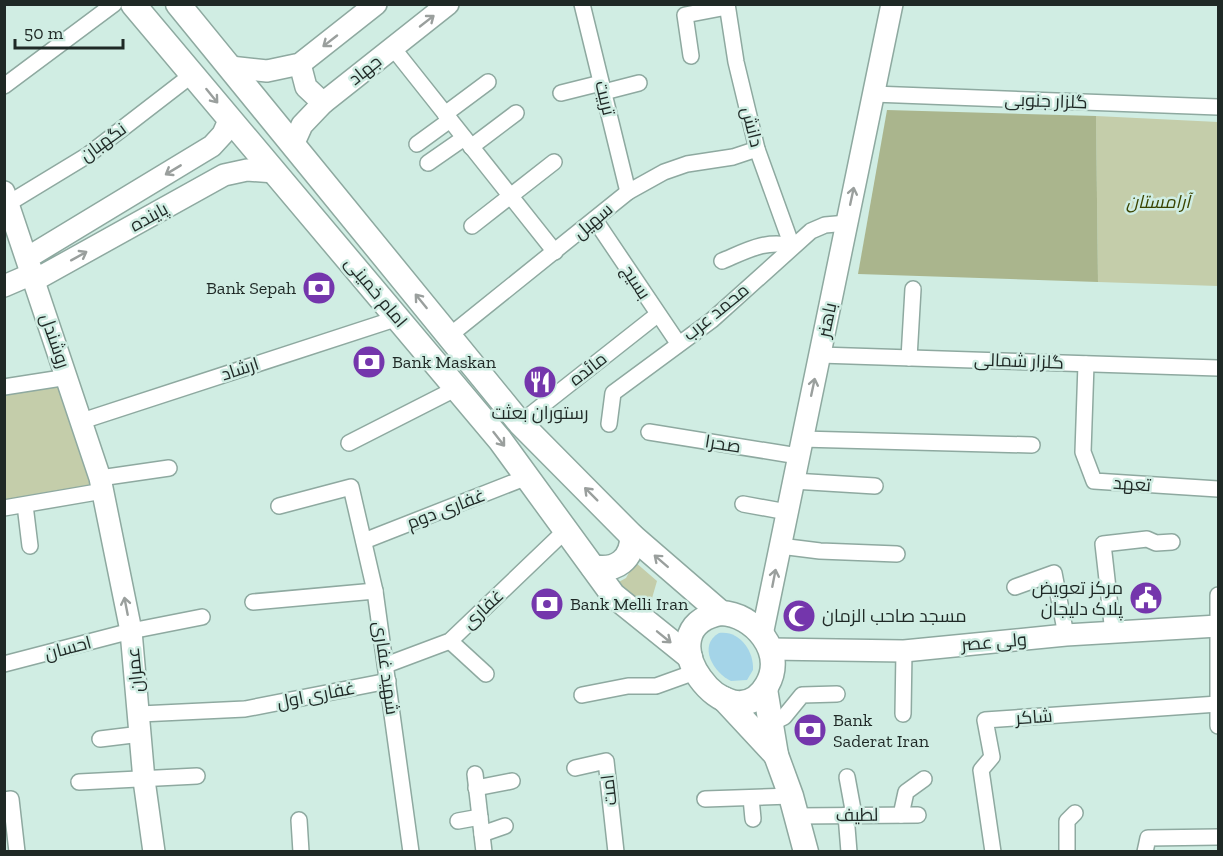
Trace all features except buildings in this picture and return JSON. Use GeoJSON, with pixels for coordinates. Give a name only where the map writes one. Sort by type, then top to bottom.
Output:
{"type":"FeatureCollection","features":[{"type":"Feature","properties":{"kind":"main road","name":"امام خمینی"},"geometry":{"type":"LineString","coordinates":[[133,4],[457,388],[527,477],[613,595],[692,665]]}},
{"type":"Feature","properties":{"kind":"main road","name":"امام خمینی"},"geometry":{"type":"LineString","coordinates":[[178,4],[520,423],[633,536],[721,613]]}},
{"type":"Feature","properties":{"kind":"main road"},"geometry":{"type":"LineString","coordinates":[[593,567],[610,568],[625,560],[633,544],[633,536]]}},
{"type":"Feature","properties":{"kind":"main road"},"geometry":{"type":"LineString","coordinates":[[724,699],[750,700],[765,689],[772,674],[766,642],[745,619],[721,613],[712,615],[697,625],[690,641],[692,665],[710,691],[724,699],[776,755]]}},
{"type":"Feature","properties":{"kind":"main road"},"geometry":{"type":"LineString","coordinates":[[765,689],[776,755],[794,806],[806,852]]}},
{"type":"Feature","properties":{"kind":"street"},"geometry":{"type":"LineString","coordinates":[[4,86],[114,4]]}},
{"type":"Feature","properties":{"kind":"street"},"geometry":{"type":"LineString","coordinates":[[230,67],[267,71],[300,64],[376,4]]}},
{"type":"Feature","properties":{"kind":"street","name":"جهاد"},"geometry":{"type":"LineString","coordinates":[[293,145],[302,125],[323,103],[448,4]]}},
{"type":"Feature","properties":{"kind":"street","name":"تربیت"},"geometry":{"type":"LineString","coordinates":[[582,4],[628,192]]}},
{"type":"Feature","properties":{"kind":"street","name":"باهنر"},"geometry":{"type":"LineString","coordinates":[[766,642],[780,546],[892,4]]}},
{"type":"Feature","properties":{"kind":"street"},"geometry":{"type":"LineString","coordinates":[[691,56],[685,15],[727,6]]}},
{"type":"Feature","properties":{"kind":"street","name":"دانش"},"geometry":{"type":"LineString","coordinates":[[727,6],[736,62],[757,149],[792,246]]}},
{"type":"Feature","properties":{"kind":"street"},"geometry":{"type":"LineString","coordinates":[[393,48],[555,252]]}},
{"type":"Feature","properties":{"kind":"street"},"geometry":{"type":"LineString","coordinates":[[300,64],[306,87],[323,103]]}},
{"type":"Feature","properties":{"kind":"street","name":"نگهبان"},"geometry":{"type":"LineString","coordinates":[[7,197],[88,155],[193,74]]}},
{"type":"Feature","properties":{"kind":"street"},"geometry":{"type":"LineString","coordinates":[[417,144],[488,82]]}},
{"type":"Feature","properties":{"kind":"street"},"geometry":{"type":"LineString","coordinates":[[561,93],[639,83]]}},
{"type":"Feature","properties":{"kind":"street","name":"گلزار جنوبی"},"geometry":{"type":"LineString","coordinates":[[873,94],[1218,107]]}},
{"type":"Feature","properties":{"kind":"street"},"geometry":{"type":"LineString","coordinates":[[428,164],[468,143],[516,113]]}},
{"type":"Feature","properties":{"kind":"street","name":"پاینده"},"geometry":{"type":"LineString","coordinates":[[31,271],[212,146],[223,134],[230,118]]}},
{"type":"Feature","properties":{"kind":"street","name":"سهیل"},"geometry":{"type":"LineString","coordinates":[[449,336],[628,192],[664,172],[687,164],[733,157],[757,149]]}},
{"type":"Feature","properties":{"kind":"street"},"geometry":{"type":"LineString","coordinates":[[472,226],[554,162]]}},
{"type":"Feature","properties":{"kind":"street","name":"پاینده"},"geometry":{"type":"LineString","coordinates":[[4,286],[224,175],[247,170],[275,172]]}},
{"type":"Feature","properties":{"kind":"street","name":"روشندل"},"geometry":{"type":"LineString","coordinates":[[7,197],[102,485]]}},
{"type":"Feature","properties":{"kind":"street","name":"بسیج"},"geometry":{"type":"LineString","coordinates":[[595,220],[678,343]]}},
{"type":"Feature","properties":{"kind":"street","name":"محمد عرب"},"geometry":{"type":"LineString","coordinates":[[609,424],[614,393],[678,343],[712,320],[792,246],[818,228],[847,224]]}},
{"type":"Feature","properties":{"kind":"street"},"geometry":{"type":"LineString","coordinates":[[722,261],[757,246],[775,242],[792,246]]}},
{"type":"Feature","properties":{"kind":"street"},"geometry":{"type":"LineString","coordinates":[[909,358],[914,289]]}},
{"type":"Feature","properties":{"kind":"street","name":"مائده"},"geometry":{"type":"LineString","coordinates":[[520,423],[657,315]]}},
{"type":"Feature","properties":{"kind":"street","name":"ارشاد"},"geometry":{"type":"LineString","coordinates":[[82,421],[398,318]]}},
{"type":"Feature","properties":{"kind":"street","name":"گلزار شمالی"},"geometry":{"type":"LineString","coordinates":[[819,355],[1218,368]]}},
{"type":"Feature","properties":{"kind":"street","name":"تعهد"},"geometry":{"type":"LineString","coordinates":[[1086,364],[1083,452],[1094,481],[1218,489]]}},
{"type":"Feature","properties":{"kind":"street"},"geometry":{"type":"LineString","coordinates":[[4,387],[68,377]]}},
{"type":"Feature","properties":{"kind":"street"},"geometry":{"type":"LineString","coordinates":[[349,443],[457,388]]}},
{"type":"Feature","properties":{"kind":"street","name":"صحرا"},"geometry":{"type":"LineString","coordinates":[[649,432],[800,448],[1032,445]]}},
{"type":"Feature","properties":{"kind":"street"},"geometry":{"type":"LineString","coordinates":[[4,508],[25,505],[169,468]]}},
{"type":"Feature","properties":{"kind":"street","name":"غفاری دوم"},"geometry":{"type":"LineString","coordinates":[[364,541],[527,477]]}},
{"type":"Feature","properties":{"kind":"street"},"geometry":{"type":"LineString","coordinates":[[793,481],[875,486]]}},
{"type":"Feature","properties":{"kind":"street","name":"عمران"},"geometry":{"type":"LineString","coordinates":[[102,485],[131,631],[144,780],[154,852]]}},
{"type":"Feature","properties":{"kind":"street","name":"شهید غفاری"},"geometry":{"type":"LineString","coordinates":[[279,506],[351,487],[375,591],[411,852]]}},
{"type":"Feature","properties":{"kind":"street"},"geometry":{"type":"LineString","coordinates":[[742,504],[787,512]]}},
{"type":"Feature","properties":{"kind":"street"},"geometry":{"type":"LineString","coordinates":[[25,505],[30,546]]}},
{"type":"Feature","properties":{"kind":"street","name":"غفاری"},"geometry":{"type":"LineString","coordinates":[[386,665],[450,641],[566,530]]}},
{"type":"Feature","properties":{"kind":"street"},"geometry":{"type":"LineString","coordinates":[[1113,633],[1103,544],[1147,539],[1155,543],[1172,542]]}},
{"type":"Feature","properties":{"kind":"street"},"geometry":{"type":"LineString","coordinates":[[780,546],[820,551],[897,554]]}},
{"type":"Feature","properties":{"kind":"street"},"geometry":{"type":"LineString","coordinates":[[1015,587],[1054,573],[1066,635]]}},
{"type":"Feature","properties":{"kind":"street"},"geometry":{"type":"LineString","coordinates":[[253,602],[375,591]]}},
{"type":"Feature","properties":{"kind":"street"},"geometry":{"type":"LineString","coordinates":[[1218,594],[1218,726]]}},
{"type":"Feature","properties":{"kind":"street","name":"احسان"},"geometry":{"type":"LineString","coordinates":[[4,664],[131,631],[202,617]]}},
{"type":"Feature","properties":{"kind":"street","name":"ولی عصر"},"geometry":{"type":"LineString","coordinates":[[766,642],[904,651],[1066,635],[1217,626]]}},
{"type":"Feature","properties":{"kind":"street"},"geometry":{"type":"LineString","coordinates":[[450,641],[486,674]]}},
{"type":"Feature","properties":{"kind":"street"},"geometry":{"type":"LineString","coordinates":[[903,714],[904,651]]}},
{"type":"Feature","properties":{"kind":"street"},"geometry":{"type":"LineString","coordinates":[[582,695],[628,686],[656,686],[692,665]]}},
{"type":"Feature","properties":{"kind":"street","name":"غفاری اول"},"geometry":{"type":"LineString","coordinates":[[100,739],[140,724],[245,709],[388,681]]}},
{"type":"Feature","properties":{"kind":"street"},"geometry":{"type":"LineString","coordinates":[[772,723],[784,717],[802,695],[837,694]]}},
{"type":"Feature","properties":{"kind":"street","name":"شاکر"},"geometry":{"type":"LineString","coordinates":[[993,852],[981,770],[992,757],[985,720],[1218,704]]}},
{"type":"Feature","properties":{"kind":"street","name":"امت"},"geometry":{"type":"LineString","coordinates":[[575,768],[606,761],[616,852]]}},
{"type":"Feature","properties":{"kind":"street"},"geometry":{"type":"LineString","coordinates":[[79,782],[197,776]]}},
{"type":"Feature","properties":{"kind":"street"},"geometry":{"type":"LineString","coordinates":[[847,777],[850,815],[849,852]]}},
{"type":"Feature","properties":{"kind":"street"},"geometry":{"type":"LineString","coordinates":[[901,815],[906,792],[924,779]]}},
{"type":"Feature","properties":{"kind":"street"},"geometry":{"type":"LineString","coordinates":[[484,852],[476,781],[512,781]]}},
{"type":"Feature","properties":{"kind":"street"},"geometry":{"type":"LineString","coordinates":[[751,798],[753,819]]}},
{"type":"Feature","properties":{"kind":"street","name":"لطیف"},"geometry":{"type":"LineString","coordinates":[[705,799],[751,798],[850,815],[918,815]]}},
{"type":"Feature","properties":{"kind":"street"},"geometry":{"type":"LineString","coordinates":[[4,800],[11,800],[17,852]]}},
{"type":"Feature","properties":{"kind":"street"},"geometry":{"type":"LineString","coordinates":[[1067,852],[1067,821],[1075,813]]}},
{"type":"Feature","properties":{"kind":"street"},"geometry":{"type":"LineString","coordinates":[[458,821],[480,817]]}},
{"type":"Feature","properties":{"kind":"street"},"geometry":{"type":"LineString","coordinates":[[299,820],[302,852]]}},
{"type":"Feature","properties":{"kind":"street"},"geometry":{"type":"LineString","coordinates":[[482,834],[505,826]]}},
{"type":"Feature","properties":{"kind":"street"},"geometry":{"type":"LineString","coordinates":[[1145,852],[1148,838],[1218,837]]}},
{"type":"Feature","properties":{"kind":"green space"},"geometry":{"type":"Polygon","coordinates":[[[887,110],[1096,116],[1098,282],[858,274],[887,110]]]}},
{"type":"Feature","properties":{"kind":"green space","name":"آرامستان"},"geometry":{"type":"Polygon","coordinates":[[[1096,116],[1218,122],[1218,286],[1098,282],[1096,116]]]}},
{"type":"Feature","properties":{"kind":"green space"},"geometry":{"type":"Polygon","coordinates":[[[63,386],[90,486],[5,502],[4,395],[63,386]]]}},
{"type":"Feature","properties":{"kind":"green space"},"geometry":{"type":"Polygon","coordinates":[[[635,562],[657,581],[648,612],[615,584],[626,578],[635,562]]]}},
{"type":"Feature","properties":{"kind":"water"},"geometry":{"type":"Polygon","coordinates":[[[719,633],[739,638],[748,649],[753,670],[747,680],[731,681],[714,666],[710,659],[709,645],[719,633]]]}},
{"type":"Feature","properties":{"kind":"place","name":"Bank Sepah"},"geometry":{"type":"Point","coordinates":[319,288]}},
{"type":"Feature","properties":{"kind":"place","name":"Bank Maskan"},"geometry":{"type":"Point","coordinates":[369,362]}},
{"type":"Feature","properties":{"kind":"place","name":"رستوران بعثت"},"geometry":{"type":"Point","coordinates":[540,382]}},
{"type":"Feature","properties":{"kind":"place","name":"مرکز تعویض پلاک دلیجان"},"geometry":{"type":"Point","coordinates":[1146,598]}},
{"type":"Feature","properties":{"kind":"place","name":"Bank Melli Iran"},"geometry":{"type":"Point","coordinates":[547,604]}},
{"type":"Feature","properties":{"kind":"place","name":"مسجد صاحب الزمان"},"geometry":{"type":"Point","coordinates":[799,616]}},
{"type":"Feature","properties":{"kind":"place","name":"Bank Saderat Iran"},"geometry":{"type":"Point","coordinates":[810,730]}}]}
